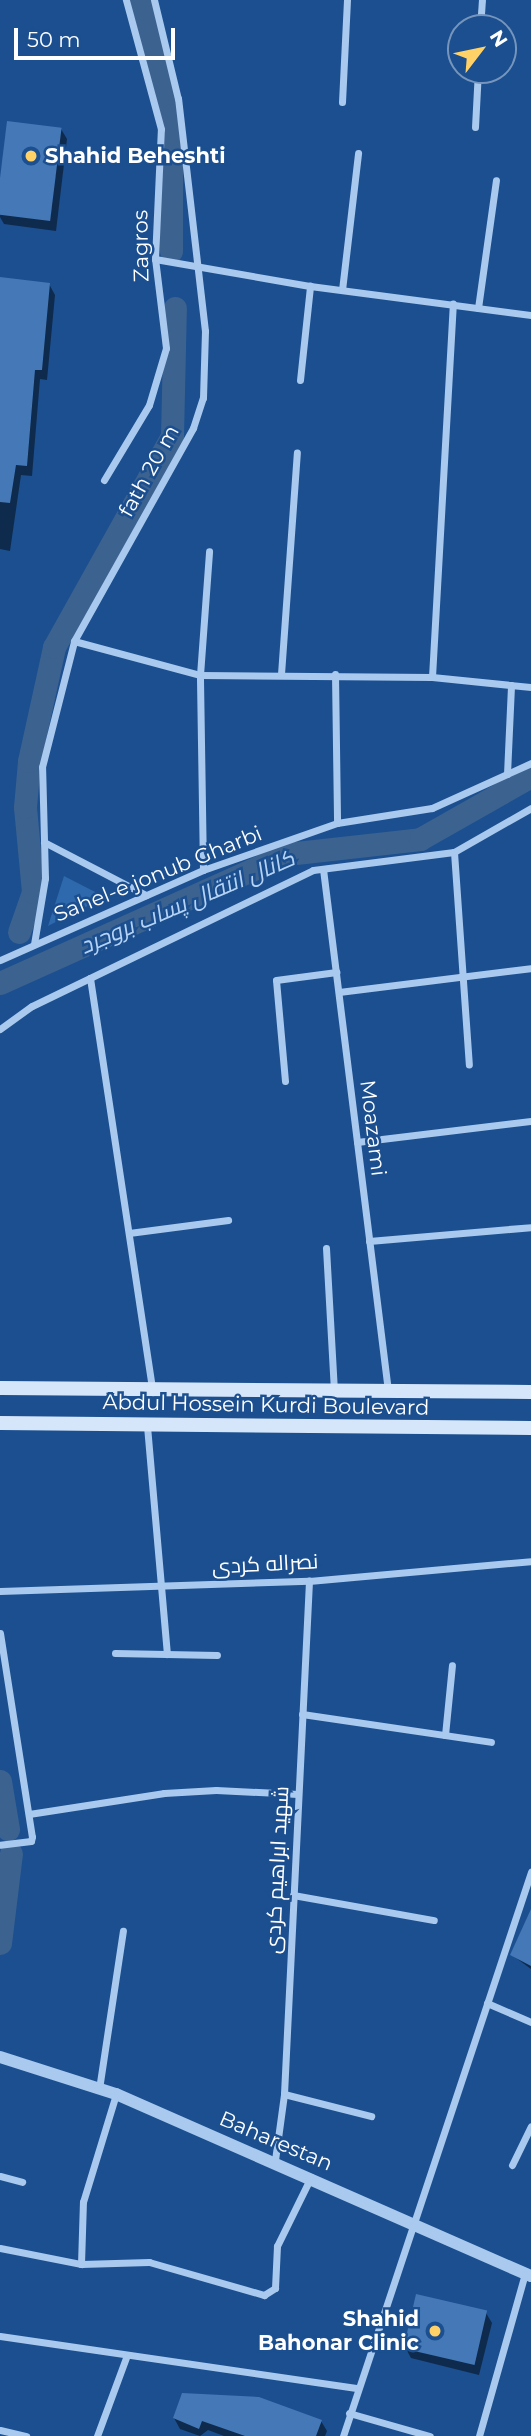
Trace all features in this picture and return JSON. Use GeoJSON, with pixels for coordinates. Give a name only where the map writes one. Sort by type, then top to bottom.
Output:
{"type":"FeatureCollection","features":[{"type":"Feature","properties":{"kind":"main road","name":"Abdul Hossein Kurdi Boulevard"},"geometry":{"type":"LineString","coordinates":[[0,1388],[531,1392]]}},
{"type":"Feature","properties":{"kind":"main road","name":"Abdul Hossein Kurdi Boulevard"},"geometry":{"type":"LineString","coordinates":[[0,1423],[531,1428]]}},
{"type":"Feature","properties":{"kind":"street","name":"Zagros"},"geometry":{"type":"LineString","coordinates":[[104,480],[149,405],[166,348],[155,259],[161,129],[126,0]]}},
{"type":"Feature","properties":{"kind":"street","name":"fath 20 m"},"geometry":{"type":"LineString","coordinates":[[34,944],[45,878],[42,766],[74,641],[193,428],[203,398],[205,331],[178,99],[153,0]]}},
{"type":"Feature","properties":{"kind":"street"},"geometry":{"type":"LineString","coordinates":[[342,102],[347,0]]}},
{"type":"Feature","properties":{"kind":"street"},"geometry":{"type":"LineString","coordinates":[[475,127],[477,84]]}},
{"type":"Feature","properties":{"kind":"street"},"geometry":{"type":"LineString","coordinates":[[342,290],[358,153]]}},
{"type":"Feature","properties":{"kind":"street"},"geometry":{"type":"LineString","coordinates":[[478,308],[496,180]]}},
{"type":"Feature","properties":{"kind":"street"},"geometry":{"type":"LineString","coordinates":[[155,259],[310,286],[531,315]]}},
{"type":"Feature","properties":{"kind":"street"},"geometry":{"type":"LineString","coordinates":[[300,380],[310,286]]}},
{"type":"Feature","properties":{"kind":"street"},"geometry":{"type":"LineString","coordinates":[[432,677],[453,304]]}},
{"type":"Feature","properties":{"kind":"street"},"geometry":{"type":"LineString","coordinates":[[281,674],[297,453]]}},
{"type":"Feature","properties":{"kind":"street"},"geometry":{"type":"LineString","coordinates":[[203,870],[200,675],[209,551]]}},
{"type":"Feature","properties":{"kind":"street"},"geometry":{"type":"LineString","coordinates":[[74,641],[200,675],[335,674],[432,677],[531,687]]}},
{"type":"Feature","properties":{"kind":"street"},"geometry":{"type":"LineString","coordinates":[[335,674],[337,823]]}},
{"type":"Feature","properties":{"kind":"street"},"geometry":{"type":"LineString","coordinates":[[507,774],[511,685]]}},
{"type":"Feature","properties":{"kind":"street","name":"Sahel-e jonub Gharbi"},"geometry":{"type":"LineString","coordinates":[[0,960],[203,870],[337,823],[432,808],[531,763]]}},
{"type":"Feature","properties":{"kind":"street"},"geometry":{"type":"LineString","coordinates":[[0,1029],[32,1006],[323,869],[454,852],[531,808]]}},
{"type":"Feature","properties":{"kind":"street"},"geometry":{"type":"LineString","coordinates":[[44,842],[146,895]]}},
{"type":"Feature","properties":{"kind":"street"},"geometry":{"type":"LineString","coordinates":[[454,852],[469,1063]]}},
{"type":"Feature","properties":{"kind":"street","name":"Moazami"},"geometry":{"type":"LineString","coordinates":[[323,869],[388,1391]]}},
{"type":"Feature","properties":{"kind":"street"},"geometry":{"type":"LineString","coordinates":[[339,992],[531,968]]}},
{"type":"Feature","properties":{"kind":"street"},"geometry":{"type":"LineString","coordinates":[[285,1081],[276,980],[336,972]]}},
{"type":"Feature","properties":{"kind":"street"},"geometry":{"type":"LineString","coordinates":[[90,978],[152,1388]]}},
{"type":"Feature","properties":{"kind":"street"},"geometry":{"type":"LineString","coordinates":[[357,1142],[531,1121]]}},
{"type":"Feature","properties":{"kind":"street"},"geometry":{"type":"LineString","coordinates":[[129,1233],[228,1220]]}},
{"type":"Feature","properties":{"kind":"street"},"geometry":{"type":"LineString","coordinates":[[369,1241],[531,1227]]}},
{"type":"Feature","properties":{"kind":"street"},"geometry":{"type":"LineString","coordinates":[[326,1248],[334,1390]]}},
{"type":"Feature","properties":{"kind":"street"},"geometry":{"type":"LineString","coordinates":[[147,1426],[167,1654]]}},
{"type":"Feature","properties":{"kind":"street","name":"نصراله کردی"},"geometry":{"type":"LineString","coordinates":[[0,1591],[309,1581],[531,1561]]}},
{"type":"Feature","properties":{"kind":"street","name":"شهید ابراهیم کردی"},"geometry":{"type":"LineString","coordinates":[[275,2160],[284,2094],[309,1581]]}},
{"type":"Feature","properties":{"kind":"street"},"geometry":{"type":"LineString","coordinates":[[0,1633],[31,1841],[0,1845]]}},
{"type":"Feature","properties":{"kind":"street"},"geometry":{"type":"LineString","coordinates":[[115,1653],[217,1656]]}},
{"type":"Feature","properties":{"kind":"street"},"geometry":{"type":"LineString","coordinates":[[445,1735],[452,1665]]}},
{"type":"Feature","properties":{"kind":"street"},"geometry":{"type":"LineString","coordinates":[[302,1714],[491,1742]]}},
{"type":"Feature","properties":{"kind":"street"},"geometry":{"type":"LineString","coordinates":[[29,1814],[177,1792],[299,1794]]}},
{"type":"Feature","properties":{"kind":"street"},"geometry":{"type":"LineString","coordinates":[[343,2436],[356,2388],[531,1872]]}},
{"type":"Feature","properties":{"kind":"street"},"geometry":{"type":"LineString","coordinates":[[293,1895],[434,1920]]}},
{"type":"Feature","properties":{"kind":"street"},"geometry":{"type":"LineString","coordinates":[[99,2089],[123,1931]]}},
{"type":"Feature","properties":{"kind":"street"},"geometry":{"type":"LineString","coordinates":[[487,2003],[531,2022]]}},
{"type":"Feature","properties":{"kind":"street","name":"Baharestan"},"geometry":{"type":"LineString","coordinates":[[0,2057],[116,2094],[312,2176],[528,2274]]}},
{"type":"Feature","properties":{"kind":"street"},"geometry":{"type":"LineString","coordinates":[[82,2264],[83,2202],[116,2094]]}},
{"type":"Feature","properties":{"kind":"street"},"geometry":{"type":"LineString","coordinates":[[284,2094],[371,2116]]}},
{"type":"Feature","properties":{"kind":"street"},"geometry":{"type":"LineString","coordinates":[[512,2165],[531,2126]]}},
{"type":"Feature","properties":{"kind":"street"},"geometry":{"type":"LineString","coordinates":[[0,2176],[22,2182]]}},
{"type":"Feature","properties":{"kind":"street"},"geometry":{"type":"LineString","coordinates":[[0,2248],[82,2264],[149,2262],[264,2295],[275,2288],[276,2246],[312,2176]]}},
{"type":"Feature","properties":{"kind":"street"},"geometry":{"type":"LineString","coordinates":[[479,2436],[528,2274]]}},
{"type":"Feature","properties":{"kind":"street"},"geometry":{"type":"LineString","coordinates":[[0,2336],[356,2388]]}},
{"type":"Feature","properties":{"kind":"street"},"geometry":{"type":"LineString","coordinates":[[97,2436],[127,2354]]}},
{"type":"Feature","properties":{"kind":"street"},"geometry":{"type":"LineString","coordinates":[[349,2413],[430,2436]]}},
{"type":"Feature","properties":{"kind":"street"},"geometry":{"type":"LineString","coordinates":[[0,2430],[26,2436]]}},
{"type":"Feature","properties":{"kind":"shaded area"},"geometry":{"type":"Polygon","coordinates":[[[64,876],[105,897],[48,926],[64,876]]]}},
{"type":"Feature","properties":{"kind":"building","name":"Shahid Beheshti"},"geometry":{"type":"Polygon","coordinates":[[[7,121],[62,128],[50,221],[0,215],[0,178],[7,121]]]}},
{"type":"Feature","properties":{"kind":"building"},"geometry":{"type":"Polygon","coordinates":[[[0,277],[50,283],[42,370],[35,370],[27,466],[16,465],[10,503],[0,502],[0,277]]]}},
{"type":"Feature","properties":{"kind":"building"},"geometry":{"type":"Polygon","coordinates":[[[531,1909],[531,1966],[510,1955],[531,1909]]]}},
{"type":"Feature","properties":{"kind":"building"},"geometry":{"type":"Polygon","coordinates":[[[416,2294],[487,2310],[475,2365],[403,2349],[416,2294]]]}},
{"type":"Feature","properties":{"kind":"building"},"geometry":{"type":"Polygon","coordinates":[[[182,2393],[259,2397],[322,2420],[316,2436],[245,2436],[202,2421],[199,2429],[173,2418],[182,2393]]]}},
{"type":"Feature","properties":{"kind":"waterway"},"geometry":{"type":"LineString","coordinates":[[140,0],[171,115],[171,251]]}},
{"type":"Feature","properties":{"kind":"waterway"},"geometry":{"type":"LineString","coordinates":[[19,932],[33,892],[25,807],[29,761],[54,647],[172,436],[175,308]]}},
{"type":"Feature","properties":{"kind":"waterway","name":"کانال انتقال پساب بروجرد"},"geometry":{"type":"LineString","coordinates":[[0,983],[287,854],[420,839],[531,776]]}},
{"type":"Feature","properties":{"kind":"waterway","name":"کانال انتقال پساب بروجرد"},"geometry":{"type":"LineString","coordinates":[[0,1781],[8,1829]]}},
{"type":"Feature","properties":{"kind":"waterway","name":"کانال انتقال پساب بروجرد"},"geometry":{"type":"LineString","coordinates":[[0,1943],[11,1854]]}},
{"type":"Feature","properties":{"kind":"place","name":"Shahid Beheshti"},"geometry":{"type":"Point","coordinates":[31,156]}},
{"type":"Feature","properties":{"kind":"place","name":"Shahid Bahonar Clinic"},"geometry":{"type":"Point","coordinates":[435,2331]}}]}
